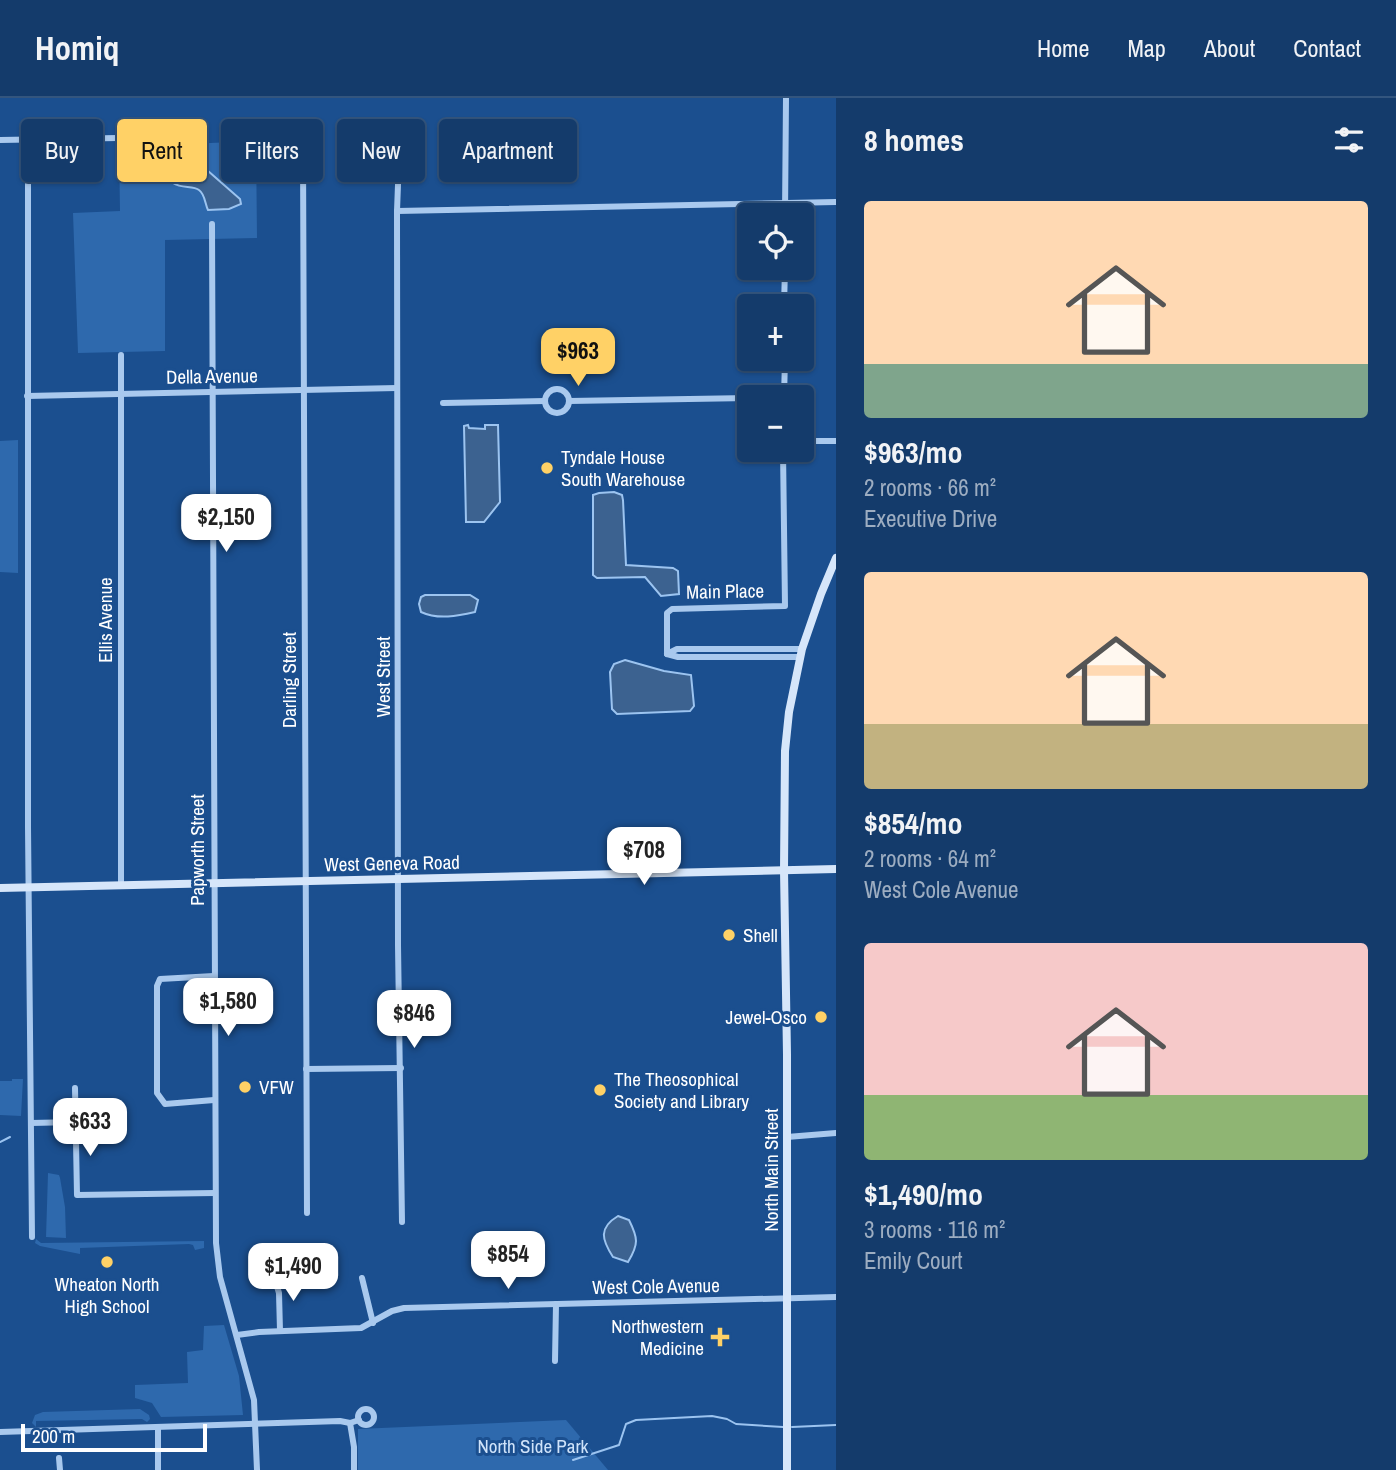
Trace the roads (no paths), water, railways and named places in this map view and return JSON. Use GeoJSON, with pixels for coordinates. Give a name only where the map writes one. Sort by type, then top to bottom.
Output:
{"type":"FeatureCollection","features":[{"type":"Feature","properties":{"kind":"main road","name":"North Main Street"},"geometry":{"type":"LineString","coordinates":[[787,1470],[784,870],[787,731],[801,653],[836,558]]}},
{"type":"Feature","properties":{"kind":"main road","name":"West Geneva Road"},"geometry":{"type":"LineString","coordinates":[[0,888],[836,869]]}},
{"type":"Feature","properties":{"kind":"street"},"geometry":{"type":"LineString","coordinates":[[785,202],[786,98]]}},
{"type":"Feature","properties":{"kind":"street"},"geometry":{"type":"LineString","coordinates":[[0,140],[21,140]]}},
{"type":"Feature","properties":{"kind":"street"},"geometry":{"type":"LineString","coordinates":[[28,182],[32,1237]]}},
{"type":"Feature","properties":{"kind":"street","name":"Darling Street"},"geometry":{"type":"LineString","coordinates":[[303,182],[307,1213]]}},
{"type":"Feature","properties":{"kind":"street","name":"West Street"},"geometry":{"type":"LineString","coordinates":[[398,182],[398,945],[402,1222]]}},
{"type":"Feature","properties":{"kind":"street"},"geometry":{"type":"LineString","coordinates":[[397,211],[836,202]]}},
{"type":"Feature","properties":{"kind":"street","name":"Papworth Street"},"geometry":{"type":"LineString","coordinates":[[212,225],[214,1100],[217,1256],[223,1287],[251,1384],[256,1425],[257,1470]]}},
{"type":"Feature","properties":{"kind":"street","name":"Ellis Avenue"},"geometry":{"type":"LineString","coordinates":[[121,355],[121,885]]}},
{"type":"Feature","properties":{"kind":"street","name":"Della Avenue"},"geometry":{"type":"LineString","coordinates":[[27,396],[397,388]]}},
{"type":"Feature","properties":{"kind":"street"},"geometry":{"type":"LineString","coordinates":[[559,390],[566,394],[569,401],[567,408],[557,413],[547,408],[545,401],[548,393],[559,390]]}},
{"type":"Feature","properties":{"kind":"street"},"geometry":{"type":"LineString","coordinates":[[569,401],[737,398]]}},
{"type":"Feature","properties":{"kind":"street"},"geometry":{"type":"LineString","coordinates":[[443,404],[545,401]]}},
{"type":"Feature","properties":{"kind":"street"},"geometry":{"type":"LineString","coordinates":[[814,441],[836,441]]}},
{"type":"Feature","properties":{"kind":"street","name":"Main Place"},"geometry":{"type":"LineString","coordinates":[[783,462],[785,606],[672,608],[667,613],[667,654],[677,649],[801,653]]}},
{"type":"Feature","properties":{"kind":"street"},"geometry":{"type":"LineString","coordinates":[[214,976],[160,979],[157,1066],[158,1093],[165,1104],[214,1100]]}},
{"type":"Feature","properties":{"kind":"street"},"geometry":{"type":"LineString","coordinates":[[306,1069],[401,1068]]}},
{"type":"Feature","properties":{"kind":"street"},"geometry":{"type":"LineString","coordinates":[[75,1088],[77,1195],[215,1193]]}},
{"type":"Feature","properties":{"kind":"street"},"geometry":{"type":"LineString","coordinates":[[31,1123],[76,1122]]}},
{"type":"Feature","properties":{"kind":"street"},"geometry":{"type":"LineString","coordinates":[[787,1137],[836,1133]]}},
{"type":"Feature","properties":{"kind":"street"},"geometry":{"type":"LineString","coordinates":[[362,1278],[373,1323]]}},
{"type":"Feature","properties":{"kind":"street"},"geometry":{"type":"LineString","coordinates":[[275,1280],[279,1293],[280,1331]]}},
{"type":"Feature","properties":{"kind":"street","name":"West Cole Avenue"},"geometry":{"type":"LineString","coordinates":[[237,1335],[354,1329],[404,1308],[836,1297]]}},
{"type":"Feature","properties":{"kind":"street"},"geometry":{"type":"LineString","coordinates":[[555,1361],[556,1304]]}},
{"type":"Feature","properties":{"kind":"street"},"geometry":{"type":"LineString","coordinates":[[0,1432],[341,1421],[350,1423],[359,1420]]}},
{"type":"Feature","properties":{"kind":"street"},"geometry":{"type":"LineString","coordinates":[[350,1423],[354,1470]]}},
{"type":"Feature","properties":{"kind":"street"},"geometry":{"type":"LineString","coordinates":[[158,1428],[158,1470]]}},
{"type":"Feature","properties":{"kind":"street"},"geometry":{"type":"LineString","coordinates":[[60,1458],[60,1470]]}},
{"type":"Feature","properties":{"kind":"waterway"},"geometry":{"type":"LineString","coordinates":[[0,1142],[10,1137]]}},
{"type":"Feature","properties":{"kind":"waterway"},"geometry":{"type":"LineString","coordinates":[[573,1460],[619,1445],[626,1424],[636,1420],[712,1416],[736,1424],[783,1427]]}},
{"type":"Feature","properties":{"kind":"waterway"},"geometry":{"type":"LineString","coordinates":[[792,1427],[836,1425]]}},
{"type":"Feature","properties":{"kind":"place","name":"Tyndale House South Warehouse"},"geometry":{"type":"Point","coordinates":[547,468]}},
{"type":"Feature","properties":{"kind":"place","name":"Shell"},"geometry":{"type":"Point","coordinates":[729,935]}},
{"type":"Feature","properties":{"kind":"place","name":"Jewel-Osco"},"geometry":{"type":"Point","coordinates":[821,1017]}},
{"type":"Feature","properties":{"kind":"place","name":"VFW"},"geometry":{"type":"Point","coordinates":[245,1087]}},
{"type":"Feature","properties":{"kind":"place","name":"The Theosophical Society and Library"},"geometry":{"type":"Point","coordinates":[600,1090]}},
{"type":"Feature","properties":{"kind":"place","name":"Wheaton North High School"},"geometry":{"type":"Point","coordinates":[107,1262]}},
{"type":"Feature","properties":{"kind":"place","name":"Northwestern Medicine"},"geometry":{"type":"Point","coordinates":[720,1337]}},
{"type":"Feature","properties":{"kind":"park label","name":"North Side Park"},"geometry":{"type":"Point","coordinates":[533,1446]}}]}
